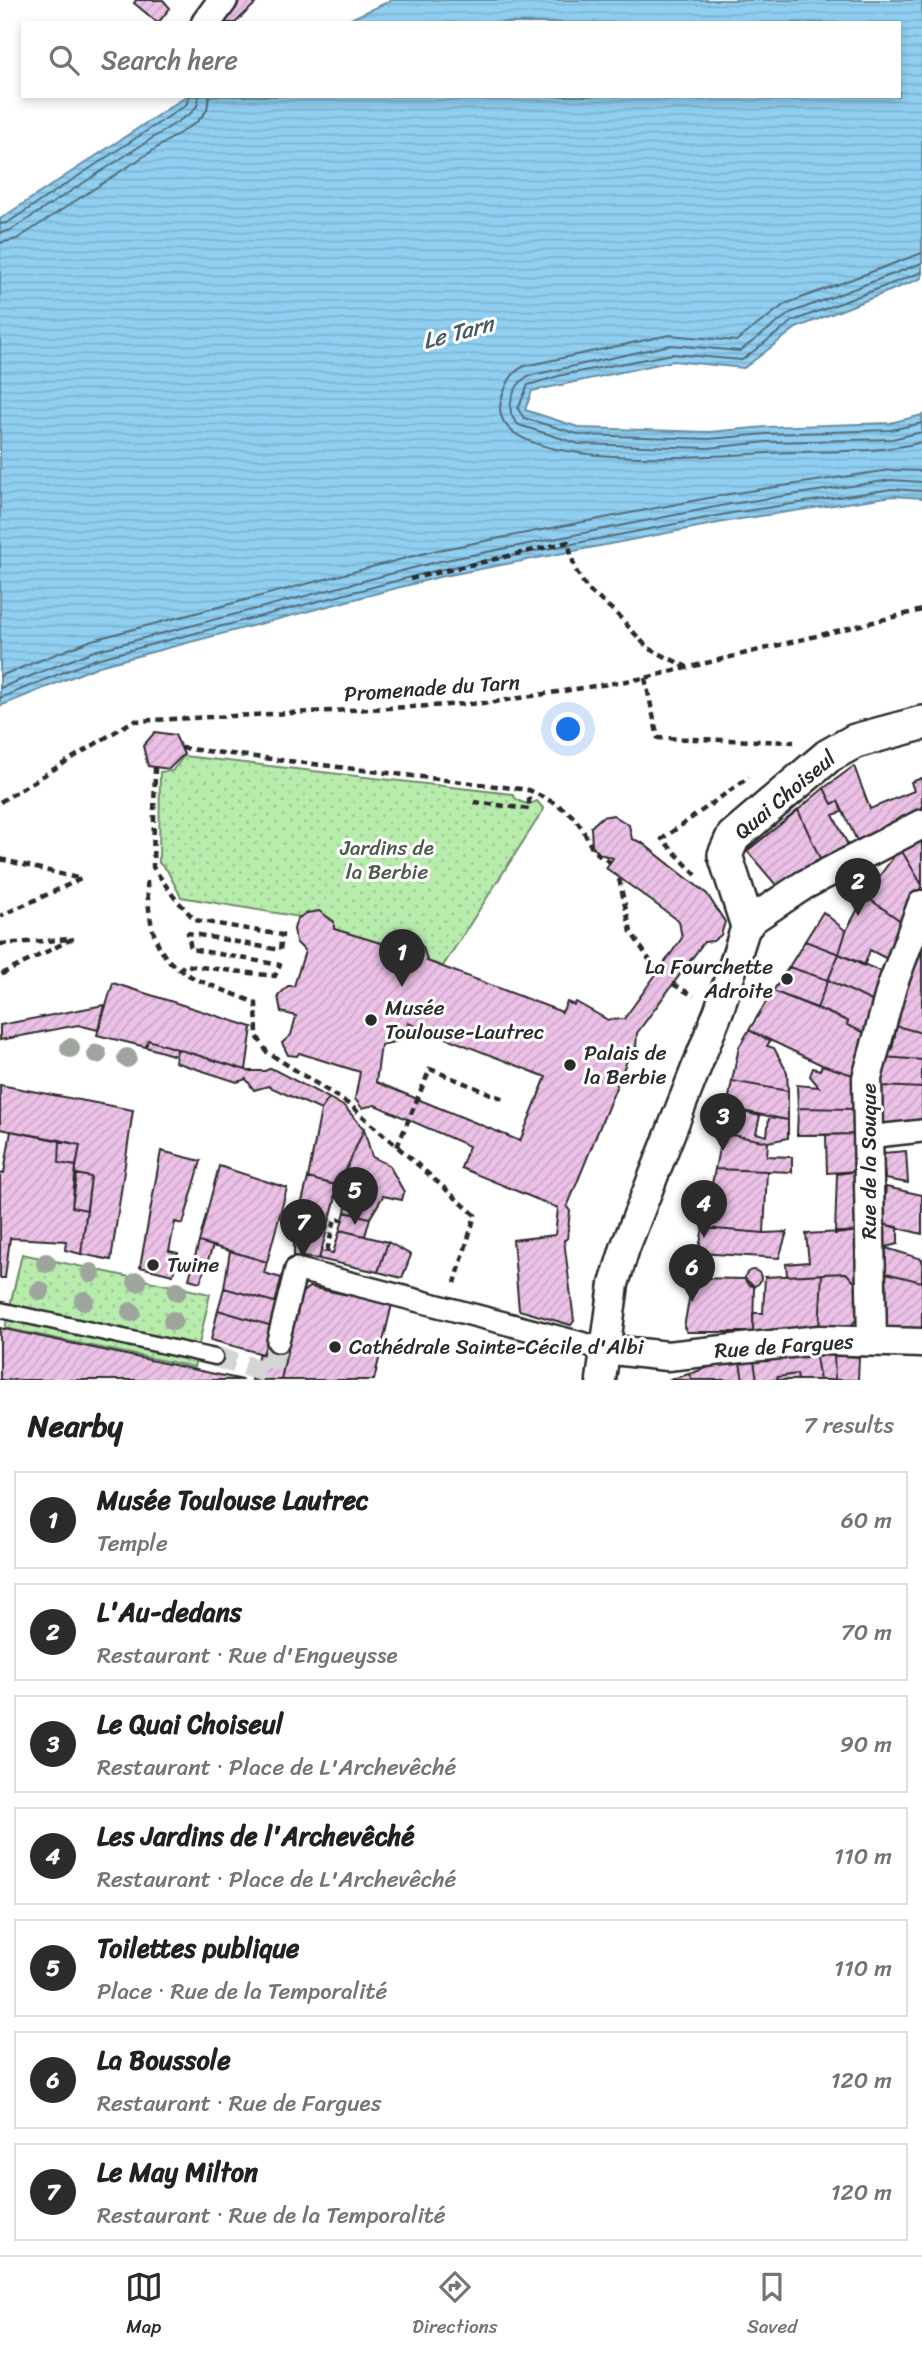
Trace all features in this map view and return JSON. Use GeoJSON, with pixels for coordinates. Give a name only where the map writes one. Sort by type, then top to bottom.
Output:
{"type":"FeatureCollection","features":[{"type":"Feature","properties":{"kind":"street"},"geometry":{"type":"LineString","coordinates":[[207,21],[223,0]]}},
{"type":"Feature","properties":{"kind":"street","name":"Quai Choiseul"},"geometry":{"type":"LineString","coordinates":[[747,923],[725,855],[733,837],[828,755],[855,741],[922,723]]}},
{"type":"Feature","properties":{"kind":"street"},"geometry":{"type":"LineString","coordinates":[[601,1380],[614,1284],[625,1248],[719,1010],[747,923],[804,886],[922,824]]}},
{"type":"Feature","properties":{"kind":"street","name":"Rue de la Souque"},"geometry":{"type":"LineString","coordinates":[[872,1341],[867,1078],[892,986],[922,905]]}},
{"type":"Feature","properties":{"kind":"street"},"geometry":{"type":"LineString","coordinates":[[867,1138],[922,1131]]}},
{"type":"Feature","properties":{"kind":"street"},"geometry":{"type":"LineString","coordinates":[[278,1341],[296,1269],[604,1349]]}},
{"type":"Feature","properties":{"kind":"street","name":"Rue de Fargues"},"geometry":{"type":"LineString","coordinates":[[604,1349],[667,1356],[819,1340],[922,1343]]}},
{"type":"Feature","properties":{"kind":"lane"},"geometry":{"type":"LineString","coordinates":[[0,1310],[215,1357]]}},
{"type":"Feature","properties":{"kind":"path"},"geometry":{"type":"LineString","coordinates":[[410,579],[568,542],[575,569],[587,589],[615,612],[648,648],[688,667]]}},
{"type":"Feature","properties":{"kind":"path","name":"Promenade du Tarn"},"geometry":{"type":"LineString","coordinates":[[0,803],[133,721],[488,703],[645,678],[922,610]]}},
{"type":"Feature","properties":{"kind":"path"},"geometry":{"type":"LineString","coordinates":[[645,678],[658,738],[798,742],[787,750]]}},
{"type":"Feature","properties":{"kind":"path"},"geometry":{"type":"LineString","coordinates":[[181,748],[529,790],[565,809],[578,822],[592,852],[610,862]]}},
{"type":"Feature","properties":{"kind":"path"},"geometry":{"type":"LineString","coordinates":[[155,767],[153,867],[174,897],[195,920],[282,935],[280,950],[188,933],[191,949],[280,965],[275,976],[184,965],[179,971]]}},
{"type":"Feature","properties":{"kind":"path"},"geometry":{"type":"LineString","coordinates":[[663,839],[753,774]]}},
{"type":"Feature","properties":{"kind":"path"},"geometry":{"type":"LineString","coordinates":[[474,802],[529,809],[532,803],[529,790]]}},
{"type":"Feature","properties":{"kind":"path"},"geometry":{"type":"LineString","coordinates":[[0,859],[81,879],[0,916]]}},
{"type":"Feature","properties":{"kind":"path"},"geometry":{"type":"LineString","coordinates":[[619,879],[631,932],[658,973]]}},
{"type":"Feature","properties":{"kind":"path"},"geometry":{"type":"LineString","coordinates":[[147,881],[148,920],[158,950],[179,971],[256,1003],[257,1036],[267,1052],[350,1105],[475,1215],[448,1308]]}},
{"type":"Feature","properties":{"kind":"path"},"geometry":{"type":"LineString","coordinates":[[0,944],[72,939],[0,975]]}},
{"type":"Feature","properties":{"kind":"path"},"geometry":{"type":"LineString","coordinates":[[397,1147],[429,1069],[506,1100]]}},
{"type":"Feature","properties":{"kind":"path"},"geometry":{"type":"LineString","coordinates":[[321,1276],[335,1219],[342,1220]]}},
{"type":"Feature","properties":{"kind":"green space","name":"Jardins de la Berbie"},"geometry":{"type":"Polygon","coordinates":[[[184,756],[512,794],[523,803],[537,801],[544,809],[443,966],[427,961],[423,947],[412,940],[397,941],[390,946],[334,929],[334,921],[319,911],[300,917],[181,897],[167,870],[159,863],[160,772],[172,771],[184,756]]]}},
{"type":"Feature","properties":{"kind":"green space"},"geometry":{"type":"Polygon","coordinates":[[[22,1254],[210,1294],[194,1367],[5,1328],[22,1254]]]}},
{"type":"Feature","properties":{"kind":"water","name":"Le Tarn"},"geometry":{"type":"Polygon","coordinates":[[[392,0],[922,0],[922,278],[796,328],[744,368],[673,361],[532,391],[525,410],[581,428],[709,432],[766,427],[890,423],[922,415],[922,498],[893,496],[734,520],[439,577],[99,666],[0,706],[0,219],[184,98],[901,98],[901,21],[346,21],[392,0]]]}},
{"type":"Feature","properties":{"kind":"building"},"geometry":{"type":"Polygon","coordinates":[[[136,0],[163,0],[170,8],[160,21],[156,21],[134,3],[136,0]]]}},
{"type":"Feature","properties":{"kind":"building"},"geometry":{"type":"Polygon","coordinates":[[[230,0],[259,0],[237,21],[222,21],[217,17],[230,0]]]}},
{"type":"Feature","properties":{"kind":"building"},"geometry":{"type":"Polygon","coordinates":[[[155,732],[175,735],[184,754],[169,769],[148,766],[143,746],[155,732]]]}},
{"type":"Feature","properties":{"kind":"building"},"geometry":{"type":"Polygon","coordinates":[[[854,766],[870,809],[914,791],[911,782],[922,778],[922,818],[859,845],[838,801],[832,804],[824,788],[854,766]]]}},
{"type":"Feature","properties":{"kind":"building"},"geometry":{"type":"Polygon","coordinates":[[[824,788],[832,804],[838,801],[842,812],[833,815],[850,849],[822,863],[798,810],[824,788]]]}},
{"type":"Feature","properties":{"kind":"building"},"geometry":{"type":"Polygon","coordinates":[[[798,810],[822,863],[781,891],[747,851],[798,810]]]}},
{"type":"Feature","properties":{"kind":"building","name":"Palais de la Berbie"},"geometry":{"type":"Polygon","coordinates":[[[613,815],[629,825],[632,839],[641,842],[707,894],[725,922],[721,935],[713,941],[704,942],[637,1033],[636,1048],[628,1058],[567,1207],[570,1211],[567,1239],[564,1240],[574,1321],[571,1325],[519,1310],[513,1240],[555,1235],[558,1208],[461,1168],[469,1146],[375,1105],[362,1108],[355,1099],[360,1072],[299,1053],[297,1056],[288,1055],[282,1043],[291,1035],[296,1016],[281,1012],[278,996],[288,986],[294,986],[305,951],[296,942],[294,929],[297,919],[307,913],[319,911],[334,922],[334,929],[390,946],[397,941],[412,940],[423,947],[427,961],[562,1012],[567,1002],[574,1005],[576,1002],[608,1020],[624,1019],[682,938],[679,921],[606,868],[613,858],[600,854],[592,846],[591,827],[602,817],[613,815]],[[408,1023],[406,1032],[398,1041],[381,1045],[376,1082],[520,1141],[546,1077],[408,1023]]]}},
{"type":"Feature","properties":{"kind":"building"},"geometry":{"type":"Polygon","coordinates":[[[922,838],[922,885],[900,848],[922,838]]]}},
{"type":"Feature","properties":{"kind":"building"},"geometry":{"type":"Polygon","coordinates":[[[900,848],[922,885],[905,924],[865,896],[900,848]]]}},
{"type":"Feature","properties":{"kind":"building"},"geometry":{"type":"Polygon","coordinates":[[[865,896],[905,924],[893,962],[870,950],[864,966],[839,954],[846,931],[865,896]]]}},
{"type":"Feature","properties":{"kind":"building"},"geometry":{"type":"Polygon","coordinates":[[[823,912],[846,931],[839,954],[805,941],[823,912]]]}},
{"type":"Feature","properties":{"kind":"building"},"geometry":{"type":"Polygon","coordinates":[[[922,933],[922,1033],[889,1024],[922,933]]]}},
{"type":"Feature","properties":{"kind":"building"},"geometry":{"type":"Polygon","coordinates":[[[805,941],[839,954],[828,980],[789,967],[805,941]]]}},
{"type":"Feature","properties":{"kind":"building"},"geometry":{"type":"Polygon","coordinates":[[[839,954],[890,975],[880,1005],[828,980],[839,954]]]}},
{"type":"Feature","properties":{"kind":"building"},"geometry":{"type":"Polygon","coordinates":[[[789,967],[828,980],[817,1008],[773,991],[789,967]]]}},
{"type":"Feature","properties":{"kind":"building"},"geometry":{"type":"Polygon","coordinates":[[[828,980],[880,1005],[870,1035],[847,1025],[848,1021],[817,1008],[828,980]]]}},
{"type":"Feature","properties":{"kind":"building"},"geometry":{"type":"Polygon","coordinates":[[[113,983],[252,1027],[246,1070],[148,1040],[146,1047],[97,1035],[113,983]]]}},
{"type":"Feature","properties":{"kind":"building"},"geometry":{"type":"Polygon","coordinates":[[[773,991],[848,1021],[847,1025],[870,1035],[856,1076],[822,1065],[749,1030],[773,991]]]}},
{"type":"Feature","properties":{"kind":"building"},"geometry":{"type":"Polygon","coordinates":[[[104,1005],[98,1030],[78,1025],[0,1040],[0,1025],[104,1005]]]}},
{"type":"Feature","properties":{"kind":"building"},"geometry":{"type":"Polygon","coordinates":[[[889,1024],[922,1033],[922,1060],[884,1057],[885,1049],[892,1050],[896,1028],[889,1027],[889,1024]]]}},
{"type":"Feature","properties":{"kind":"building"},"geometry":{"type":"Polygon","coordinates":[[[889,1027],[896,1028],[892,1050],[885,1049],[889,1027]]]}},
{"type":"Feature","properties":{"kind":"building"},"geometry":{"type":"Polygon","coordinates":[[[749,1030],[770,1041],[767,1046],[774,1048],[787,1072],[788,1091],[732,1081],[739,1047],[749,1030]]]}},
{"type":"Feature","properties":{"kind":"building"},"geometry":{"type":"Polygon","coordinates":[[[148,1040],[177,1049],[176,1056],[146,1047],[148,1040]]]}},
{"type":"Feature","properties":{"kind":"building"},"geometry":{"type":"Polygon","coordinates":[[[177,1049],[249,1071],[265,1071],[271,1068],[329,1098],[321,1110],[268,1086],[254,1090],[246,1079],[237,1082],[175,1062],[177,1049]]]}},
{"type":"Feature","properties":{"kind":"building"},"geometry":{"type":"Polygon","coordinates":[[[884,1057],[922,1060],[922,1088],[880,1086],[884,1057]]]}},
{"type":"Feature","properties":{"kind":"building"},"geometry":{"type":"Polygon","coordinates":[[[822,1065],[856,1076],[854,1109],[798,1108],[797,1085],[819,1087],[810,1076],[813,1068],[820,1070],[822,1065]]]}},
{"type":"Feature","properties":{"kind":"building"},"geometry":{"type":"Polygon","coordinates":[[[732,1081],[788,1091],[788,1120],[727,1108],[732,1081]]]}},
{"type":"Feature","properties":{"kind":"building"},"geometry":{"type":"Polygon","coordinates":[[[0,1085],[133,1110],[111,1260],[81,1254],[91,1177],[75,1174],[80,1145],[0,1129],[0,1085]]]}},
{"type":"Feature","properties":{"kind":"building"},"geometry":{"type":"Polygon","coordinates":[[[880,1086],[922,1088],[922,1125],[880,1129],[880,1086]]]}},
{"type":"Feature","properties":{"kind":"building"},"geometry":{"type":"Polygon","coordinates":[[[329,1098],[345,1107],[364,1129],[339,1186],[308,1178],[321,1110],[329,1098]]]}},
{"type":"Feature","properties":{"kind":"building"},"geometry":{"type":"Polygon","coordinates":[[[727,1108],[760,1116],[756,1133],[767,1136],[769,1117],[788,1120],[788,1138],[768,1142],[722,1133],[727,1108]]]}},
{"type":"Feature","properties":{"kind":"building"},"geometry":{"type":"Polygon","coordinates":[[[798,1108],[854,1109],[855,1134],[797,1135],[798,1108]]]}},
{"type":"Feature","properties":{"kind":"building"},"geometry":{"type":"Polygon","coordinates":[[[364,1129],[372,1157],[389,1165],[404,1192],[402,1200],[383,1196],[370,1218],[345,1212],[347,1201],[334,1197],[364,1129]]]}},
{"type":"Feature","properties":{"kind":"building"},"geometry":{"type":"Polygon","coordinates":[[[11,1131],[60,1140],[59,1163],[76,1166],[72,1207],[87,1210],[81,1254],[65,1250],[66,1241],[10,1238],[5,1278],[0,1278],[0,1174],[4,1173],[11,1131]]]}},
{"type":"Feature","properties":{"kind":"building"},"geometry":{"type":"Polygon","coordinates":[[[722,1133],[768,1142],[767,1156],[792,1157],[792,1172],[715,1169],[722,1133]]]}},
{"type":"Feature","properties":{"kind":"building"},"geometry":{"type":"Polygon","coordinates":[[[855,1134],[859,1171],[827,1173],[826,1135],[855,1134]]]}},
{"type":"Feature","properties":{"kind":"building"},"geometry":{"type":"Polygon","coordinates":[[[60,1140],[80,1145],[76,1166],[59,1163],[60,1140]]]}},
{"type":"Feature","properties":{"kind":"building"},"geometry":{"type":"Polygon","coordinates":[[[161,1151],[201,1161],[183,1224],[175,1222],[169,1251],[178,1253],[173,1275],[140,1267],[161,1151]]]}},
{"type":"Feature","properties":{"kind":"building"},"geometry":{"type":"Polygon","coordinates":[[[906,1151],[908,1183],[885,1179],[883,1153],[906,1151]]]}},
{"type":"Feature","properties":{"kind":"building"},"geometry":{"type":"Polygon","coordinates":[[[219,1166],[287,1188],[267,1262],[199,1242],[219,1166]]]}},
{"type":"Feature","properties":{"kind":"building"},"geometry":{"type":"Polygon","coordinates":[[[715,1169],[767,1171],[764,1233],[703,1228],[715,1169]]]}},
{"type":"Feature","properties":{"kind":"building"},"geometry":{"type":"Polygon","coordinates":[[[859,1171],[859,1231],[835,1234],[837,1174],[859,1171]]]}},
{"type":"Feature","properties":{"kind":"building"},"geometry":{"type":"Polygon","coordinates":[[[77,1174],[91,1177],[87,1210],[72,1207],[77,1174]]]}},
{"type":"Feature","properties":{"kind":"building"},"geometry":{"type":"Polygon","coordinates":[[[308,1178],[339,1186],[319,1259],[294,1256],[294,1233],[308,1178]]]}},
{"type":"Feature","properties":{"kind":"building"},"geometry":{"type":"Polygon","coordinates":[[[886,1187],[922,1195],[922,1234],[882,1224],[886,1187]]]}},
{"type":"Feature","properties":{"kind":"building"},"geometry":{"type":"Polygon","coordinates":[[[345,1212],[370,1218],[365,1236],[340,1230],[345,1212]]]}},
{"type":"Feature","properties":{"kind":"building"},"geometry":{"type":"Polygon","coordinates":[[[882,1224],[898,1227],[898,1244],[886,1247],[880,1242],[882,1224]]]}},
{"type":"Feature","properties":{"kind":"building"},"geometry":{"type":"Polygon","coordinates":[[[703,1228],[787,1232],[779,1258],[698,1253],[703,1228]]]}},
{"type":"Feature","properties":{"kind":"building"},"geometry":{"type":"Polygon","coordinates":[[[340,1230],[388,1242],[378,1272],[319,1259],[321,1251],[333,1253],[340,1230]]]}},
{"type":"Feature","properties":{"kind":"building"},"geometry":{"type":"Polygon","coordinates":[[[859,1231],[859,1287],[846,1273],[787,1276],[786,1264],[809,1262],[806,1234],[859,1231]]]}},
{"type":"Feature","properties":{"kind":"building"},"geometry":{"type":"Polygon","coordinates":[[[199,1242],[213,1246],[200,1282],[189,1279],[199,1242]]]}},
{"type":"Feature","properties":{"kind":"building"},"geometry":{"type":"Polygon","coordinates":[[[388,1242],[411,1255],[402,1278],[378,1272],[388,1242]]]}},
{"type":"Feature","properties":{"kind":"building"},"geometry":{"type":"Polygon","coordinates":[[[886,1248],[922,1259],[922,1282],[886,1273],[886,1248]]]}},
{"type":"Feature","properties":{"kind":"building"},"geometry":{"type":"Polygon","coordinates":[[[230,1251],[267,1262],[264,1273],[285,1279],[278,1303],[224,1288],[230,1251]]]}},
{"type":"Feature","properties":{"kind":"building"},"geometry":{"type":"Polygon","coordinates":[[[753,1270],[761,1278],[753,1286],[745,1278],[753,1270]]]}},
{"type":"Feature","properties":{"kind":"building"},"geometry":{"type":"Polygon","coordinates":[[[846,1273],[859,1287],[859,1317],[848,1329],[819,1329],[822,1274],[846,1273]]]}},
{"type":"Feature","properties":{"kind":"building"},"geometry":{"type":"Polygon","coordinates":[[[886,1273],[922,1282],[922,1328],[887,1328],[886,1273]]]}},
{"type":"Feature","properties":{"kind":"building"},"geometry":{"type":"Polygon","coordinates":[[[822,1274],[819,1329],[753,1332],[753,1313],[763,1313],[765,1277],[822,1274]]]}},
{"type":"Feature","properties":{"kind":"building"},"geometry":{"type":"Polygon","coordinates":[[[693,1278],[745,1279],[754,1286],[753,1332],[687,1332],[684,1327],[693,1278]]]}},
{"type":"Feature","properties":{"kind":"building","name":"Cathédrale Sainte-Cécile d'Albi"},"geometry":{"type":"Polygon","coordinates":[[[309,1287],[392,1304],[374,1380],[281,1380],[299,1295],[309,1287]]]}},
{"type":"Feature","properties":{"kind":"building"},"geometry":{"type":"Polygon","coordinates":[[[224,1288],[278,1303],[272,1326],[218,1310],[224,1288]]]}},
{"type":"Feature","properties":{"kind":"building"},"geometry":{"type":"Polygon","coordinates":[[[218,1310],[272,1326],[263,1354],[211,1340],[218,1310]]]}},
{"type":"Feature","properties":{"kind":"building"},"geometry":{"type":"Polygon","coordinates":[[[0,1328],[243,1380],[0,1380],[0,1328]]]}},
{"type":"Feature","properties":{"kind":"building"},"geometry":{"type":"Polygon","coordinates":[[[815,1352],[820,1380],[798,1380],[797,1374],[777,1377],[778,1380],[757,1380],[753,1355],[815,1352]]]}},
{"type":"Feature","properties":{"kind":"building"},"geometry":{"type":"Polygon","coordinates":[[[815,1352],[834,1355],[835,1380],[820,1380],[815,1352]]]}},
{"type":"Feature","properties":{"kind":"building"},"geometry":{"type":"Polygon","coordinates":[[[259,1353],[285,1360],[281,1380],[251,1380],[259,1353]]]}},
{"type":"Feature","properties":{"kind":"building"},"geometry":{"type":"Polygon","coordinates":[[[753,1355],[757,1380],[743,1380],[739,1357],[753,1355]]]}},
{"type":"Feature","properties":{"kind":"building"},"geometry":{"type":"Polygon","coordinates":[[[834,1355],[859,1357],[858,1380],[835,1380],[834,1355]]]}},
{"type":"Feature","properties":{"kind":"building"},"geometry":{"type":"Polygon","coordinates":[[[739,1357],[743,1380],[692,1380],[689,1374],[739,1357]]]}},
{"type":"Feature","properties":{"kind":"building"},"geometry":{"type":"Polygon","coordinates":[[[689,1374],[692,1380],[668,1380],[689,1374]]]}},
{"type":"Feature","properties":{"kind":"building"},"geometry":{"type":"Polygon","coordinates":[[[797,1374],[798,1380],[778,1380],[777,1377],[797,1374]]]}},
{"type":"Feature","properties":{"kind":"tunnel"},"geometry":{"type":"LineString","coordinates":[[215,1357],[270,1373],[278,1341]]}},
{"type":"Feature","properties":{"kind":"place","name":"L'Au-dedans"},"geometry":{"type":"Point","coordinates":[858,916]}},
{"type":"Feature","properties":{"kind":"place","name":"La Fourchette Adroite"},"geometry":{"type":"Point","coordinates":[787,979]}},
{"type":"Feature","properties":{"kind":"place","name":"Musée Toulouse Lautrec"},"geometry":{"type":"Point","coordinates":[402,987]}},
{"type":"Feature","properties":{"kind":"place","name":"Musée Toulouse-Lautrec"},"geometry":{"type":"Point","coordinates":[371,1020]}},
{"type":"Feature","properties":{"kind":"place","name":"Palais de la Berbie"},"geometry":{"type":"Point","coordinates":[570,1065]}},
{"type":"Feature","properties":{"kind":"place","name":"Le Quai Choiseul"},"geometry":{"type":"Point","coordinates":[723,1151]}},
{"type":"Feature","properties":{"kind":"place","name":"Toilettes publique"},"geometry":{"type":"Point","coordinates":[355,1225]}},
{"type":"Feature","properties":{"kind":"place","name":"Les Jardins de l'Archevêché"},"geometry":{"type":"Point","coordinates":[704,1238]}},
{"type":"Feature","properties":{"kind":"place","name":"Le May Milton"},"geometry":{"type":"Point","coordinates":[303,1257]}},
{"type":"Feature","properties":{"kind":"place","name":"Twine"},"geometry":{"type":"Point","coordinates":[153,1265]}},
{"type":"Feature","properties":{"kind":"place","name":"La Boussole"},"geometry":{"type":"Point","coordinates":[692,1302]}},
{"type":"Feature","properties":{"kind":"place","name":"Cathédrale Sainte-Cécile d'Albi"},"geometry":{"type":"Point","coordinates":[335,1347]}}]}
